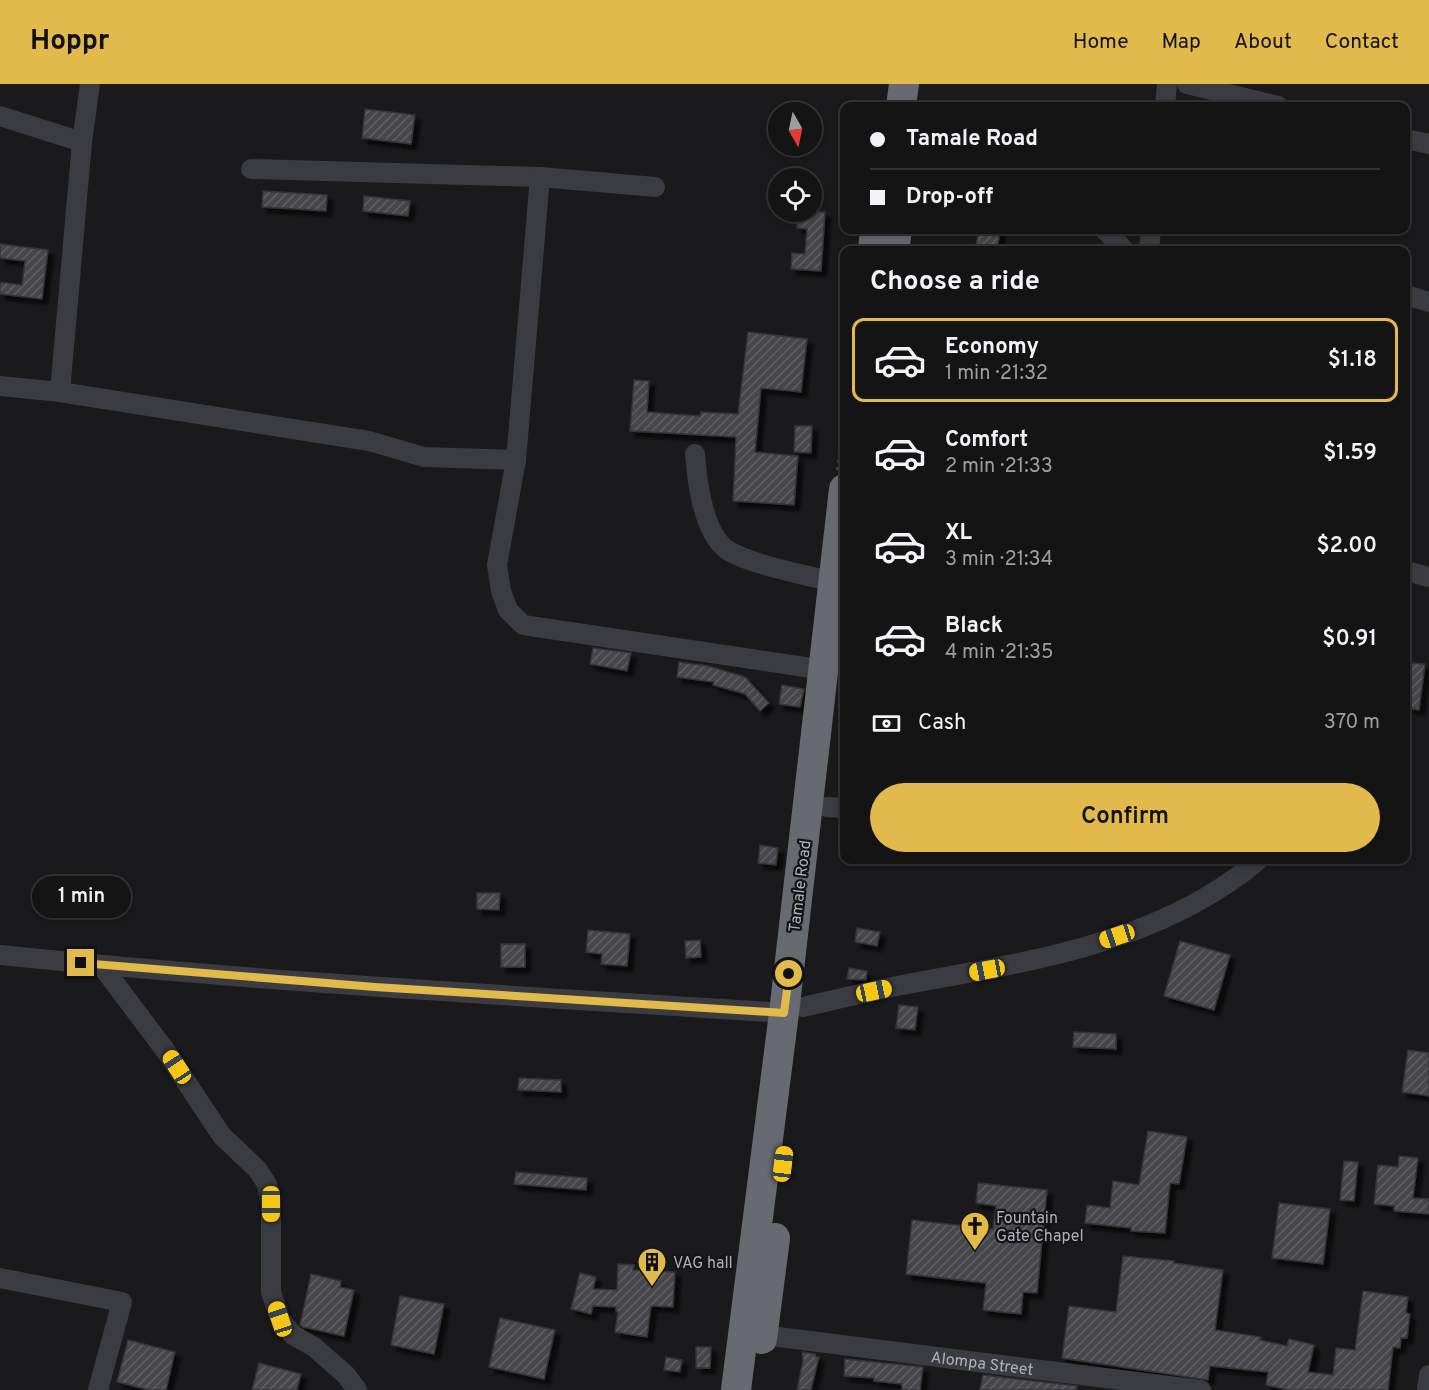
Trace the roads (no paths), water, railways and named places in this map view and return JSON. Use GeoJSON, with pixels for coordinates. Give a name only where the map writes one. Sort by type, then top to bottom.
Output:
{"type":"FeatureCollection","features":[{"type":"Feature","properties":{"kind":"highway"},"geometry":{"type":"LineString","coordinates":[[902,102],[904,84]]}},
{"type":"Feature","properties":{"kind":"highway","name":"Tamale Road"},"geometry":{"type":"LineString","coordinates":[[736,1390],[774,1162],[794,1010],[828,797],[835,660],[833,582],[840,523]]}},
{"type":"Feature","properties":{"kind":"highway","name":"Tamale Road"},"geometry":{"type":"LineString","coordinates":[[756,1390],[769,1294],[774,1162]]}},
{"type":"Feature","properties":{"kind":"street"},"geometry":{"type":"LineString","coordinates":[[60,392],[82,142],[90,84]]}},
{"type":"Feature","properties":{"kind":"street"},"geometry":{"type":"LineString","coordinates":[[1165,102],[1167,84]]}},
{"type":"Feature","properties":{"kind":"street"},"geometry":{"type":"LineString","coordinates":[[1187,84],[1238,90],[1268,102]]}},
{"type":"Feature","properties":{"kind":"street"},"geometry":{"type":"LineString","coordinates":[[0,116],[82,142]]}},
{"type":"Feature","properties":{"kind":"street"},"geometry":{"type":"LineString","coordinates":[[1410,140],[1429,144]]}},
{"type":"Feature","properties":{"kind":"street"},"geometry":{"type":"LineString","coordinates":[[252,169],[540,177],[655,188]]}},
{"type":"Feature","properties":{"kind":"street"},"geometry":{"type":"LineString","coordinates":[[540,177],[516,460],[497,565],[501,591],[508,610],[523,625],[835,660]]}},
{"type":"Feature","properties":{"kind":"street"},"geometry":{"type":"LineString","coordinates":[[1109,234],[1120,246]]}},
{"type":"Feature","properties":{"kind":"street"},"geometry":{"type":"LineString","coordinates":[[1410,296],[1429,302]]}},
{"type":"Feature","properties":{"kind":"street"},"geometry":{"type":"LineString","coordinates":[[0,386],[60,392],[369,441],[424,457],[516,460]]}},
{"type":"Feature","properties":{"kind":"street"},"geometry":{"type":"LineString","coordinates":[[695,453],[697,484],[710,527],[725,548],[743,558],[833,582]]}},
{"type":"Feature","properties":{"kind":"street"},"geometry":{"type":"LineString","coordinates":[[1410,572],[1429,577]]}},
{"type":"Feature","properties":{"kind":"street"},"geometry":{"type":"LineString","coordinates":[[0,955],[375,987],[794,1010],[1074,950],[1159,922],[1207,897],[1254,864]]}},
{"type":"Feature","properties":{"kind":"street"},"geometry":{"type":"LineString","coordinates":[[101,965],[165,1050],[222,1136],[257,1169],[267,1184],[271,1204],[272,1292],[280,1319],[293,1335],[314,1347],[345,1375],[357,1390]]}},
{"type":"Feature","properties":{"kind":"street"},"geometry":{"type":"LineString","coordinates":[[0,1278],[122,1302],[98,1390]]}},
{"type":"Feature","properties":{"kind":"street","name":"Alompa Street"},"geometry":{"type":"LineString","coordinates":[[762,1335],[1201,1390]]}},
{"type":"Feature","properties":{"kind":"street"},"geometry":{"type":"LineString","coordinates":[[1427,1390],[1429,1375]]}},
{"type":"Feature","properties":{"kind":"place","name":"Fountain Gate Chapel"},"geometry":{"type":"Point","coordinates":[975,1252]}},
{"type":"Feature","properties":{"kind":"place","name":"VAG hall"},"geometry":{"type":"Point","coordinates":[652,1288]}}]}
